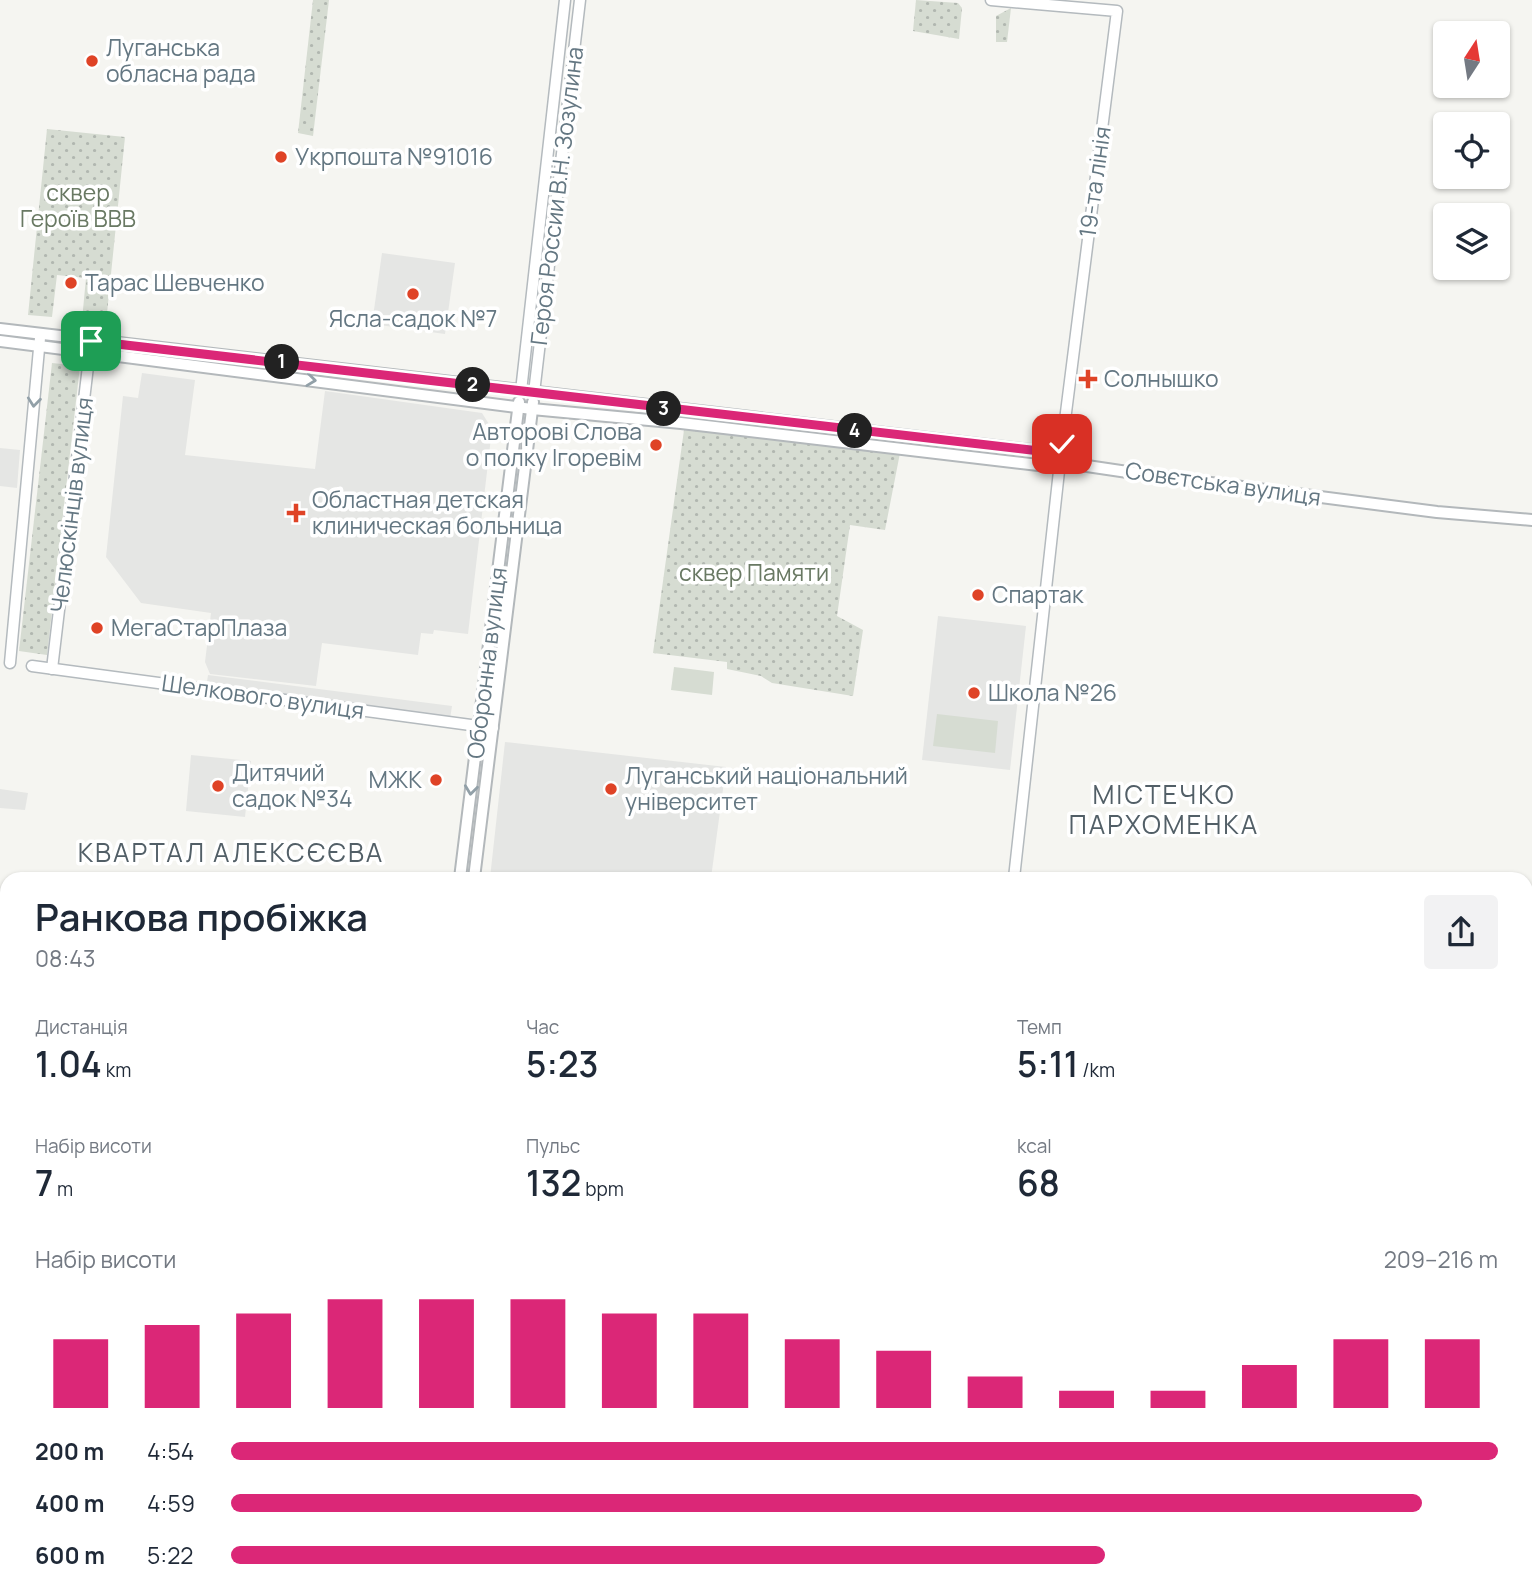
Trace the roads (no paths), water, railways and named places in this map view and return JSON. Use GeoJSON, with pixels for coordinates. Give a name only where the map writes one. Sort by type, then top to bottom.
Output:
{"type":"FeatureCollection","features":[{"type":"Feature","properties":{"kind":"main road","name":"Совєтська вулиця"},"geometry":{"type":"LineString","coordinates":[[0,329],[40,334],[91,347],[521,391],[1048,452],[1060,462],[1437,512],[1532,520]]}},
{"type":"Feature","properties":{"kind":"main road"},"geometry":{"type":"LineString","coordinates":[[0,341],[40,346],[91,347],[532,409],[681,423],[1047,466],[1060,462]]}},
{"type":"Feature","properties":{"kind":"main road","name":"Оборонна вулиця"},"geometry":{"type":"LineString","coordinates":[[461,872],[521,391]]}},
{"type":"Feature","properties":{"kind":"main road","name":"Оборонна вулиця"},"geometry":{"type":"LineString","coordinates":[[475,872],[534,393]]}},
{"type":"Feature","properties":{"kind":"street","name":"Героя России В.Н. Зозулина"},"geometry":{"type":"LineString","coordinates":[[521,391],[565,0]]}},
{"type":"Feature","properties":{"kind":"street","name":"Героя России В.Н. Зозулина"},"geometry":{"type":"LineString","coordinates":[[534,393],[580,0]]}},
{"type":"Feature","properties":{"kind":"street","name":"19-та лінія"},"geometry":{"type":"LineString","coordinates":[[991,0],[1117,11],[1073,352],[1015,872]]}},
{"type":"Feature","properties":{"kind":"street","name":"Челюскінців вулиця"},"geometry":{"type":"LineString","coordinates":[[10,663],[40,334]]}},
{"type":"Feature","properties":{"kind":"street","name":"Челюскінців вулиця"},"geometry":{"type":"LineString","coordinates":[[52,669],[91,347]]}},
{"type":"Feature","properties":{"kind":"street","name":"Шелкового вулиця"},"geometry":{"type":"LineString","coordinates":[[32,666],[493,728]]}},
{"type":"Feature","properties":{"kind":"place","name":"Луганська обласна рада"},"geometry":{"type":"Point","coordinates":[92,61]}},
{"type":"Feature","properties":{"kind":"place","name":"Укрпошта №91016"},"geometry":{"type":"Point","coordinates":[281,157]}},
{"type":"Feature","properties":{"kind":"place","name":"Тарас Шевченко"},"geometry":{"type":"Point","coordinates":[71,283]}},
{"type":"Feature","properties":{"kind":"place","name":"Ясла-садок №7"},"geometry":{"type":"Point","coordinates":[413,294]}},
{"type":"Feature","properties":{"kind":"place","name":"Солнышко"},"geometry":{"type":"Point","coordinates":[1088,379]}},
{"type":"Feature","properties":{"kind":"place","name":"Авторові Слова о полку Ігоревім"},"geometry":{"type":"Point","coordinates":[656,445]}},
{"type":"Feature","properties":{"kind":"place","name":"Областная детская клиническая больница"},"geometry":{"type":"Point","coordinates":[296,513]}},
{"type":"Feature","properties":{"kind":"place","name":"Спартак"},"geometry":{"type":"Point","coordinates":[978,595]}},
{"type":"Feature","properties":{"kind":"place","name":"МегаСтарПлаза"},"geometry":{"type":"Point","coordinates":[97,628]}},
{"type":"Feature","properties":{"kind":"place","name":"Школа №26"},"geometry":{"type":"Point","coordinates":[974,693]}},
{"type":"Feature","properties":{"kind":"place","name":"МЖК"},"geometry":{"type":"Point","coordinates":[436,780]}},
{"type":"Feature","properties":{"kind":"place","name":"Дитячий садок №34"},"geometry":{"type":"Point","coordinates":[218,786]}},
{"type":"Feature","properties":{"kind":"place","name":"Луганський національний університет"},"geometry":{"type":"Point","coordinates":[611,789]}},
{"type":"Feature","properties":{"kind":"district","name":"МІСТЕЧКО ПАРХОМЕНКА"},"geometry":{"type":"Point","coordinates":[1164,810]}},
{"type":"Feature","properties":{"kind":"district","name":"КВАРТАЛ АЛЕКСЄЄВА"},"geometry":{"type":"Point","coordinates":[231,853]}},
{"type":"Feature","properties":{"kind":"park label","name":"сквер Героїв ВВВ"},"geometry":{"type":"Point","coordinates":[78,206]}},
{"type":"Feature","properties":{"kind":"park label","name":"сквер Памяти"},"geometry":{"type":"Point","coordinates":[754,573]}}]}
